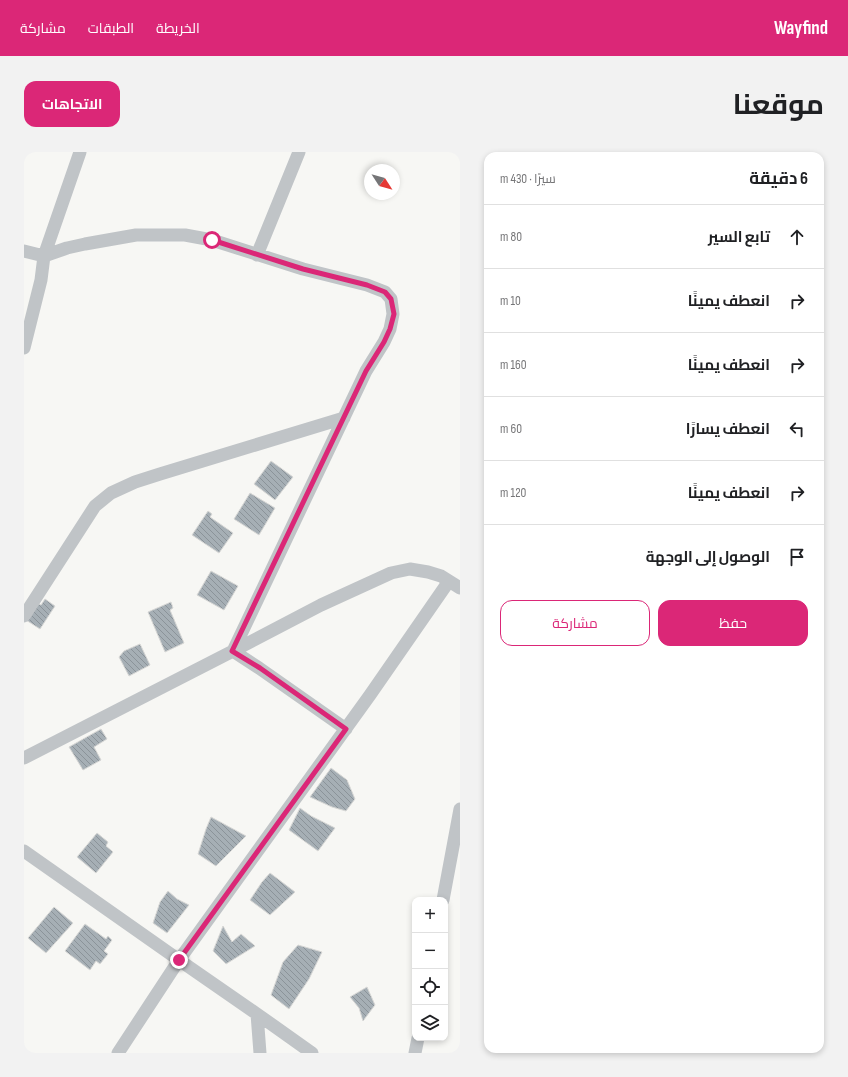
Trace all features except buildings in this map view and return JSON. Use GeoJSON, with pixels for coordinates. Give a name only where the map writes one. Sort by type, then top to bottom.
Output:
{"type":"FeatureCollection","features":[{"type":"Feature","properties":{"kind":"street"},"geometry":{"type":"LineString","coordinates":[[24,348],[41,280],[44,256],[80,152]]}},
{"type":"Feature","properties":{"kind":"street"},"geometry":{"type":"LineString","coordinates":[[257,255],[299,152]]}},
{"type":"Feature","properties":{"kind":"street"},"geometry":{"type":"LineString","coordinates":[[24,250],[44,256],[67,248],[136,235],[185,235],[212,240],[303,269],[367,285],[385,292],[391,299],[394,314],[390,329],[384,342],[366,371],[232,651]]}},
{"type":"Feature","properties":{"kind":"street"},"geometry":{"type":"LineString","coordinates":[[24,616],[95,506],[111,493],[135,482],[344,418]]}},
{"type":"Feature","properties":{"kind":"street"},"geometry":{"type":"LineString","coordinates":[[24,758],[321,605],[391,573],[410,569],[428,572],[441,576],[455,584],[346,729],[179,960],[118,1053]]}},
{"type":"Feature","properties":{"kind":"street"},"geometry":{"type":"LineString","coordinates":[[232,651],[260,668],[346,729]]}},
{"type":"Feature","properties":{"kind":"street"},"geometry":{"type":"LineString","coordinates":[[444,897],[460,809]]}},
{"type":"Feature","properties":{"kind":"street"},"geometry":{"type":"LineString","coordinates":[[24,851],[312,1053]]}},
{"type":"Feature","properties":{"kind":"street"},"geometry":{"type":"LineString","coordinates":[[257,1014],[260,1053]]}},
{"type":"Feature","properties":{"kind":"street"},"geometry":{"type":"LineString","coordinates":[[415,1053],[417,1041]]}},
{"type":"Feature","properties":{"kind":"route"},"geometry":{"type":"LineString","coordinates":[[179,960],[346,729],[260,668],[232,651],[366,371],[384,342],[390,329],[394,314],[391,299],[385,292],[367,285],[303,269],[212,240]]}}]}
